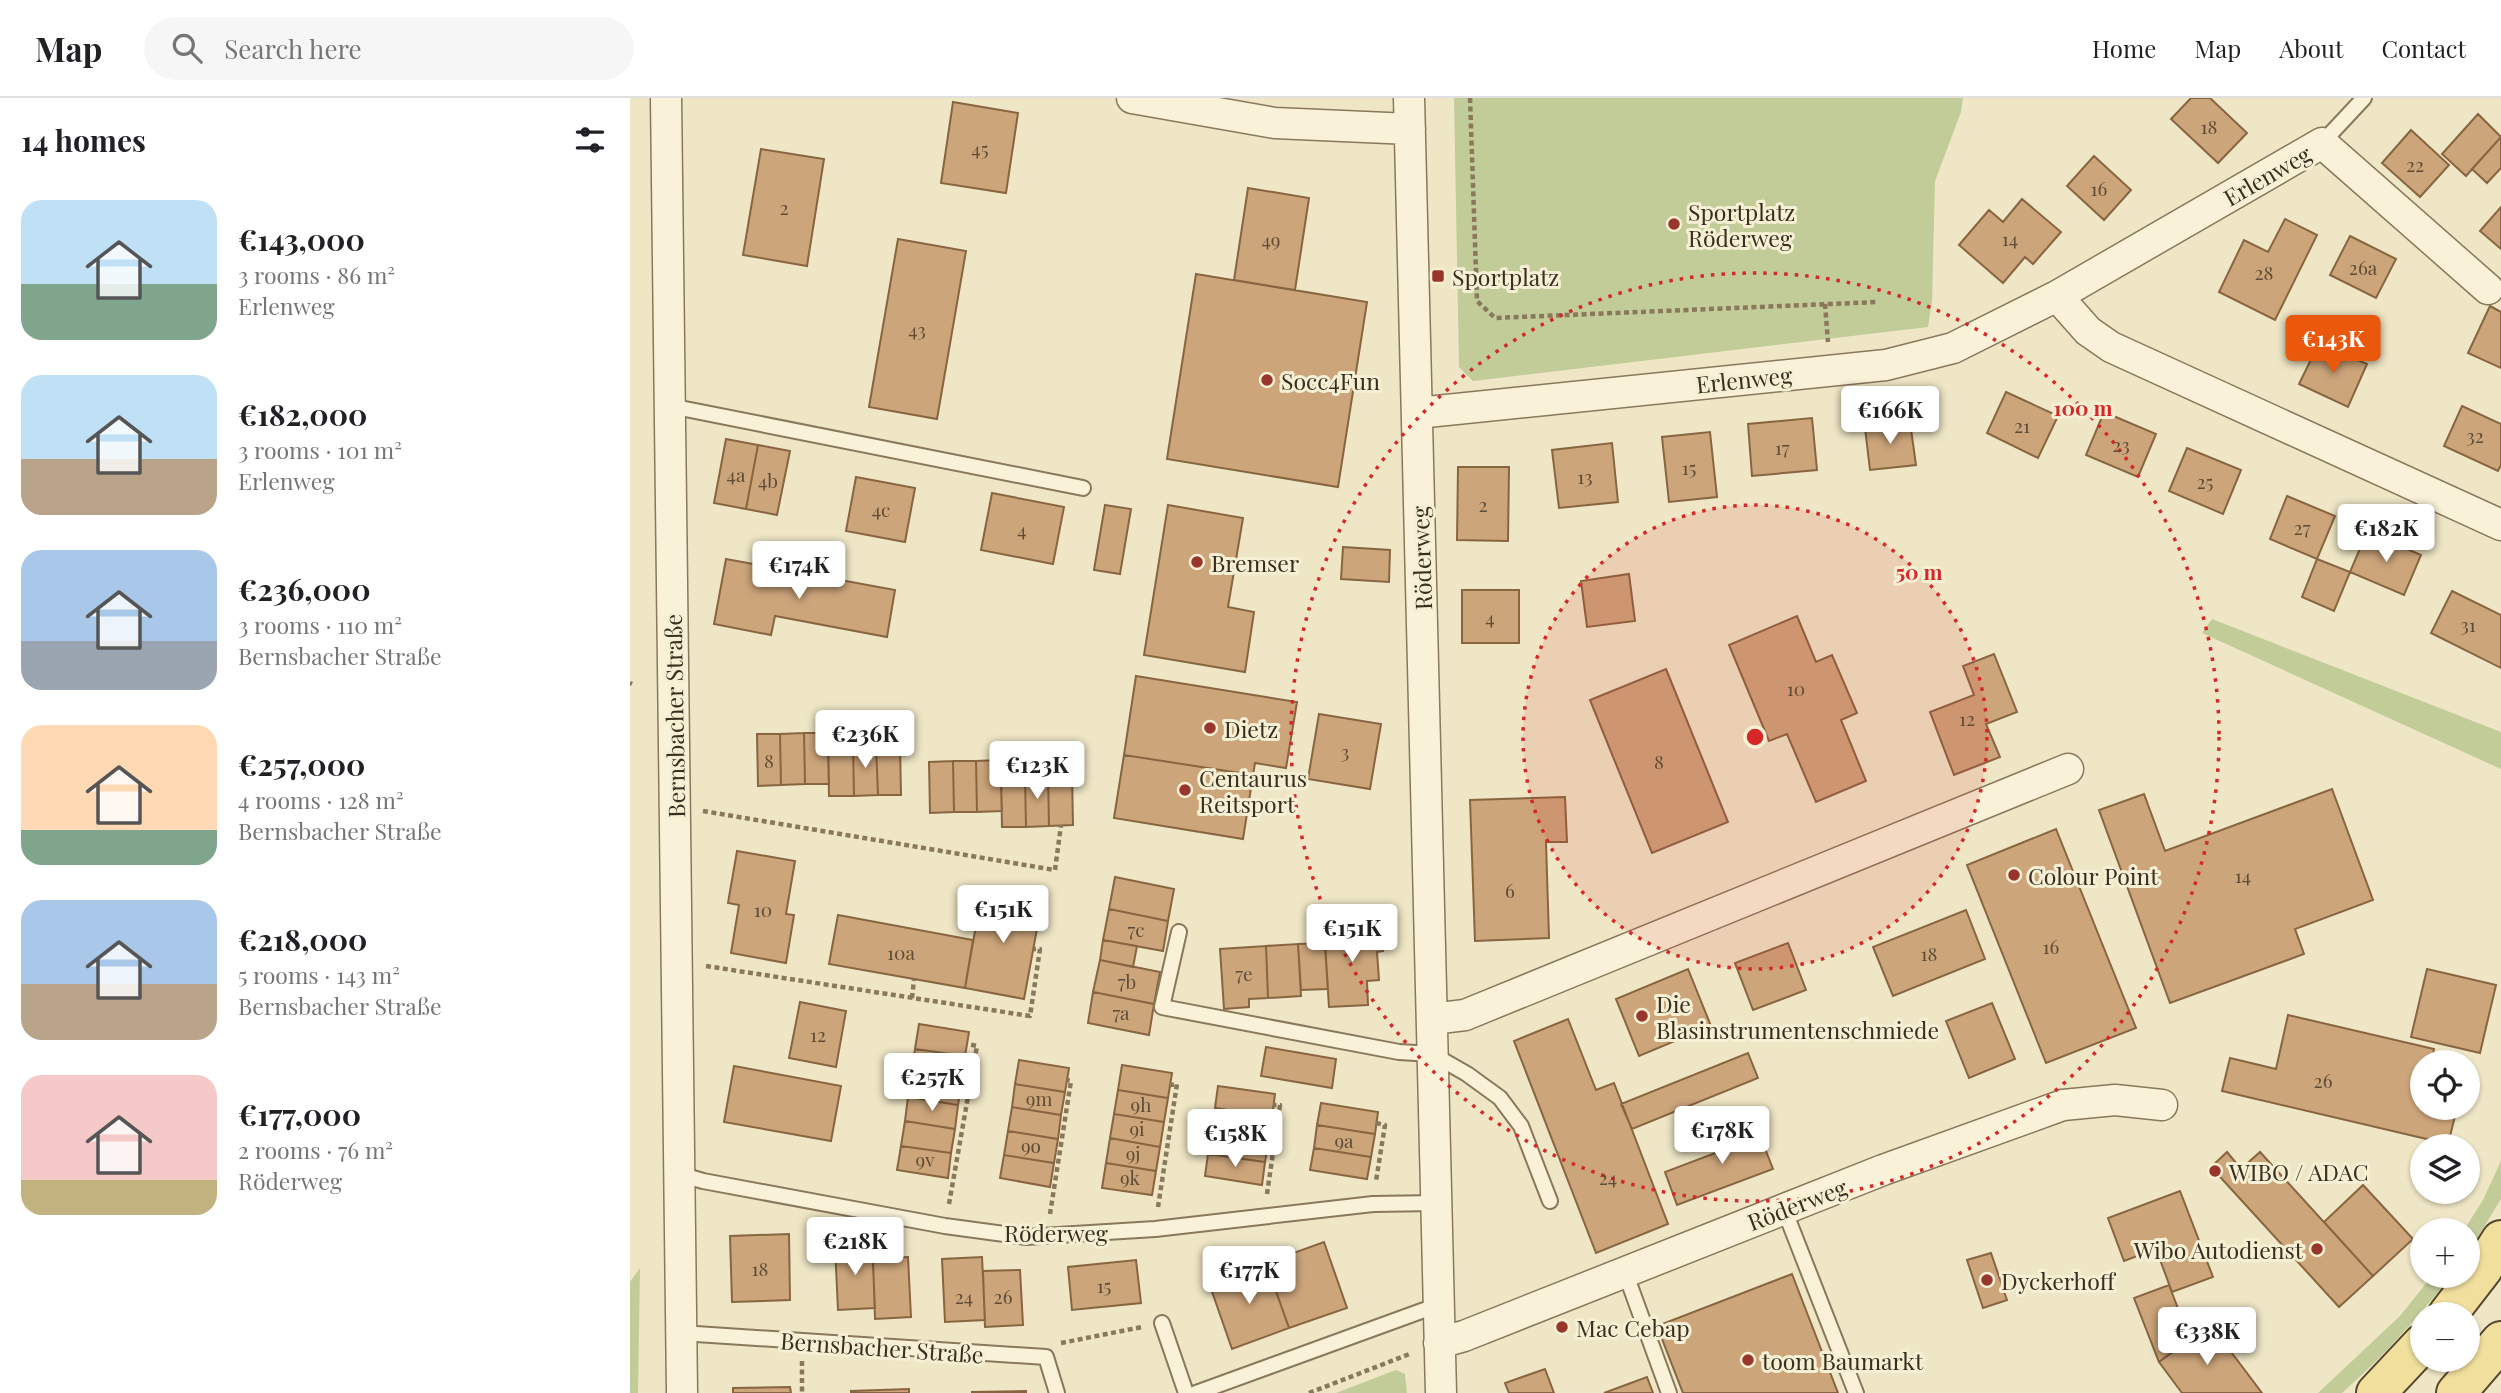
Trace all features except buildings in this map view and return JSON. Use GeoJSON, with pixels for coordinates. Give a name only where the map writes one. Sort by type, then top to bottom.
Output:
{"type":"FeatureCollection","features":[{"type":"Feature","properties":{"kind":"main road"},"geometry":{"type":"LineString","coordinates":[[2457,1302],[2501,1240]]}},
{"type":"Feature","properties":{"kind":"main road"},"geometry":{"type":"LineString","coordinates":[[2456,1393],[2501,1341]]}},
{"type":"Feature","properties":{"kind":"main road"},"geometry":{"type":"LineString","coordinates":[[2376,1393],[2410,1357]]}},
{"type":"Feature","properties":{"kind":"street","name":"Bernsbacher Straße"},"geometry":{"type":"LineString","coordinates":[[666,98],[682,1393]]}},
{"type":"Feature","properties":{"kind":"street"},"geometry":{"type":"LineString","coordinates":[[1132,98],[1275,123],[1410,130]]}},
{"type":"Feature","properties":{"kind":"street","name":"Röderweg"},"geometry":{"type":"LineString","coordinates":[[1409,98],[1441,1393]]}},
{"type":"Feature","properties":{"kind":"street","name":"Erlenweg"},"geometry":{"type":"LineString","coordinates":[[1417,413],[1886,365],[1953,348],[2057,296],[2322,143],[2488,289]]}},
{"type":"Feature","properties":{"kind":"street"},"geometry":{"type":"LineString","coordinates":[[2057,296],[2088,331],[2110,347],[2501,525]]}},
{"type":"Feature","properties":{"kind":"street"},"geometry":{"type":"LineString","coordinates":[[1432,1019],[1465,1015],[2068,769]]}},
{"type":"Feature","properties":{"kind":"street","name":"Röderweg"},"geometry":{"type":"LineString","coordinates":[[1439,1343],[1464,1336],[1784,1209],[2063,1105],[2115,1100],[2162,1105]]}},
{"type":"Feature","properties":{"kind":"lane"},"geometry":{"type":"LineString","coordinates":[[2322,143],[2364,98]]}},
{"type":"Feature","properties":{"kind":"lane"},"geometry":{"type":"LineString","coordinates":[[670,406],[1083,488]]}},
{"type":"Feature","properties":{"kind":"lane"},"geometry":{"type":"LineString","coordinates":[[1179,932],[1162,1007],[1399,1052],[1432,1054],[1467,1074],[1500,1098],[1521,1126],[1549,1201]]}},
{"type":"Feature","properties":{"kind":"lane","name":"Röderweg"},"geometry":{"type":"LineString","coordinates":[[679,1174],[702,1181],[945,1226],[1026,1237],[1155,1229],[1373,1204],[1436,1203]]}},
{"type":"Feature","properties":{"kind":"lane"},"geometry":{"type":"LineString","coordinates":[[1784,1209],[1856,1393]]}},
{"type":"Feature","properties":{"kind":"lane"},"geometry":{"type":"LineString","coordinates":[[1625,1272],[1669,1393]]}},
{"type":"Feature","properties":{"kind":"lane"},"geometry":{"type":"LineString","coordinates":[[1196,1393],[1438,1305]]}},
{"type":"Feature","properties":{"kind":"lane"},"geometry":{"type":"LineString","coordinates":[[1162,1323],[1186,1393]]}},
{"type":"Feature","properties":{"kind":"lane","name":"Bernsbacher Straße"},"geometry":{"type":"LineString","coordinates":[[681,1333],[1046,1357]]}},
{"type":"Feature","properties":{"kind":"lane"},"geometry":{"type":"LineString","coordinates":[[1046,1357],[1057,1393]]}},
{"type":"Feature","properties":{"kind":"path"},"geometry":{"type":"LineString","coordinates":[[1470,98],[1477,301],[1495,318],[1878,302]]}},
{"type":"Feature","properties":{"kind":"path"},"geometry":{"type":"LineString","coordinates":[[1825,304],[1829,370]]}},
{"type":"Feature","properties":{"kind":"path"},"geometry":{"type":"LineString","coordinates":[[675,806],[1055,870],[1061,825]]}},
{"type":"Feature","properties":{"kind":"path"},"geometry":{"type":"LineString","coordinates":[[677,961],[1030,1016],[1040,949],[1034,949]]}},
{"type":"Feature","properties":{"kind":"path"},"geometry":{"type":"LineString","coordinates":[[912,998],[914,980]]}},
{"type":"Feature","properties":{"kind":"path"},"geometry":{"type":"LineString","coordinates":[[945,1226],[977,1046],[967,1044]]}},
{"type":"Feature","properties":{"kind":"path"},"geometry":{"type":"LineString","coordinates":[[1046,1235],[1071,1081],[1067,1080]]}},
{"type":"Feature","properties":{"kind":"path"},"geometry":{"type":"LineString","coordinates":[[1155,1229],[1177,1084],[1170,1086]]}},
{"type":"Feature","properties":{"kind":"path"},"geometry":{"type":"LineString","coordinates":[[1264,1217],[1280,1105],[1273,1105]]}},
{"type":"Feature","properties":{"kind":"path"},"geometry":{"type":"LineString","coordinates":[[1373,1204],[1385,1125],[1376,1123]]}},
{"type":"Feature","properties":{"kind":"path"},"geometry":{"type":"LineString","coordinates":[[1046,1357],[1054,1345],[1162,1323]]}},
{"type":"Feature","properties":{"kind":"path"},"geometry":{"type":"LineString","coordinates":[[801,1342],[802,1393]]}},
{"type":"Feature","properties":{"kind":"path"},"geometry":{"type":"LineString","coordinates":[[1309,1393],[1439,1343]]}},
{"type":"Feature","properties":{"kind":"green space","name":"Sportplatz Röderweg"},"geometry":{"type":"Polygon","coordinates":[[[1454,98],[1963,98],[1961,112],[1935,181],[1932,301],[1928,327],[1473,381],[1459,367],[1454,98]]]}},
{"type":"Feature","properties":{"kind":"green space"},"geometry":{"type":"Polygon","coordinates":[[[2212,619],[2501,732],[2501,769],[2202,633],[2212,619]]]}},
{"type":"Feature","properties":{"kind":"green space"},"geometry":{"type":"Polygon","coordinates":[[[2501,1161],[2501,1199],[2480,1233],[2480,1218],[2472,1218],[2501,1161]]]}},
{"type":"Feature","properties":{"kind":"green space"},"geometry":{"type":"Polygon","coordinates":[[[640,1268],[638,1393],[630,1393],[630,1282],[640,1268]]]}},
{"type":"Feature","properties":{"kind":"green space"},"geometry":{"type":"Polygon","coordinates":[[[2422,1288],[2441,1288],[2430,1302],[2411,1302],[2422,1288]]]}},
{"type":"Feature","properties":{"kind":"green space"},"geometry":{"type":"Polygon","coordinates":[[[2410,1304],[2410,1325],[2357,1380],[2342,1393],[2318,1393],[2410,1304]]]}},
{"type":"Feature","properties":{"kind":"green space"},"geometry":{"type":"Polygon","coordinates":[[[1396,1370],[1405,1374],[1407,1393],[1336,1393],[1396,1370]]]}},
{"type":"Feature","properties":{"kind":"place","name":"Sportplatz Röderweg"},"geometry":{"type":"Point","coordinates":[1674,224]}},
{"type":"Feature","properties":{"kind":"place","name":"Sportplatz"},"geometry":{"type":"Point","coordinates":[1438,276]}},
{"type":"Feature","properties":{"kind":"place","name":"Socc4Fun"},"geometry":{"type":"Point","coordinates":[1267,380]}},
{"type":"Feature","properties":{"kind":"place","name":"Bremser"},"geometry":{"type":"Point","coordinates":[1197,562]}},
{"type":"Feature","properties":{"kind":"place","name":"Dietz"},"geometry":{"type":"Point","coordinates":[1210,728]}},
{"type":"Feature","properties":{"kind":"place","name":"Centaurus Reitsport"},"geometry":{"type":"Point","coordinates":[1185,790]}},
{"type":"Feature","properties":{"kind":"place","name":"Colour Point"},"geometry":{"type":"Point","coordinates":[2014,875]}},
{"type":"Feature","properties":{"kind":"place","name":"Die Blasinstrumentenschmiede"},"geometry":{"type":"Point","coordinates":[1642,1016]}},
{"type":"Feature","properties":{"kind":"place","name":"WIBO / ADAC"},"geometry":{"type":"Point","coordinates":[2215,1171]}},
{"type":"Feature","properties":{"kind":"place","name":"Wibo Autodienst"},"geometry":{"type":"Point","coordinates":[2317,1249]}},
{"type":"Feature","properties":{"kind":"place","name":"Dyckerhoff"},"geometry":{"type":"Point","coordinates":[1987,1280]}},
{"type":"Feature","properties":{"kind":"place","name":"Mac Cebap"},"geometry":{"type":"Point","coordinates":[1562,1327]}},
{"type":"Feature","properties":{"kind":"place","name":"toom Baumarkt"},"geometry":{"type":"Point","coordinates":[1748,1360]}}]}
